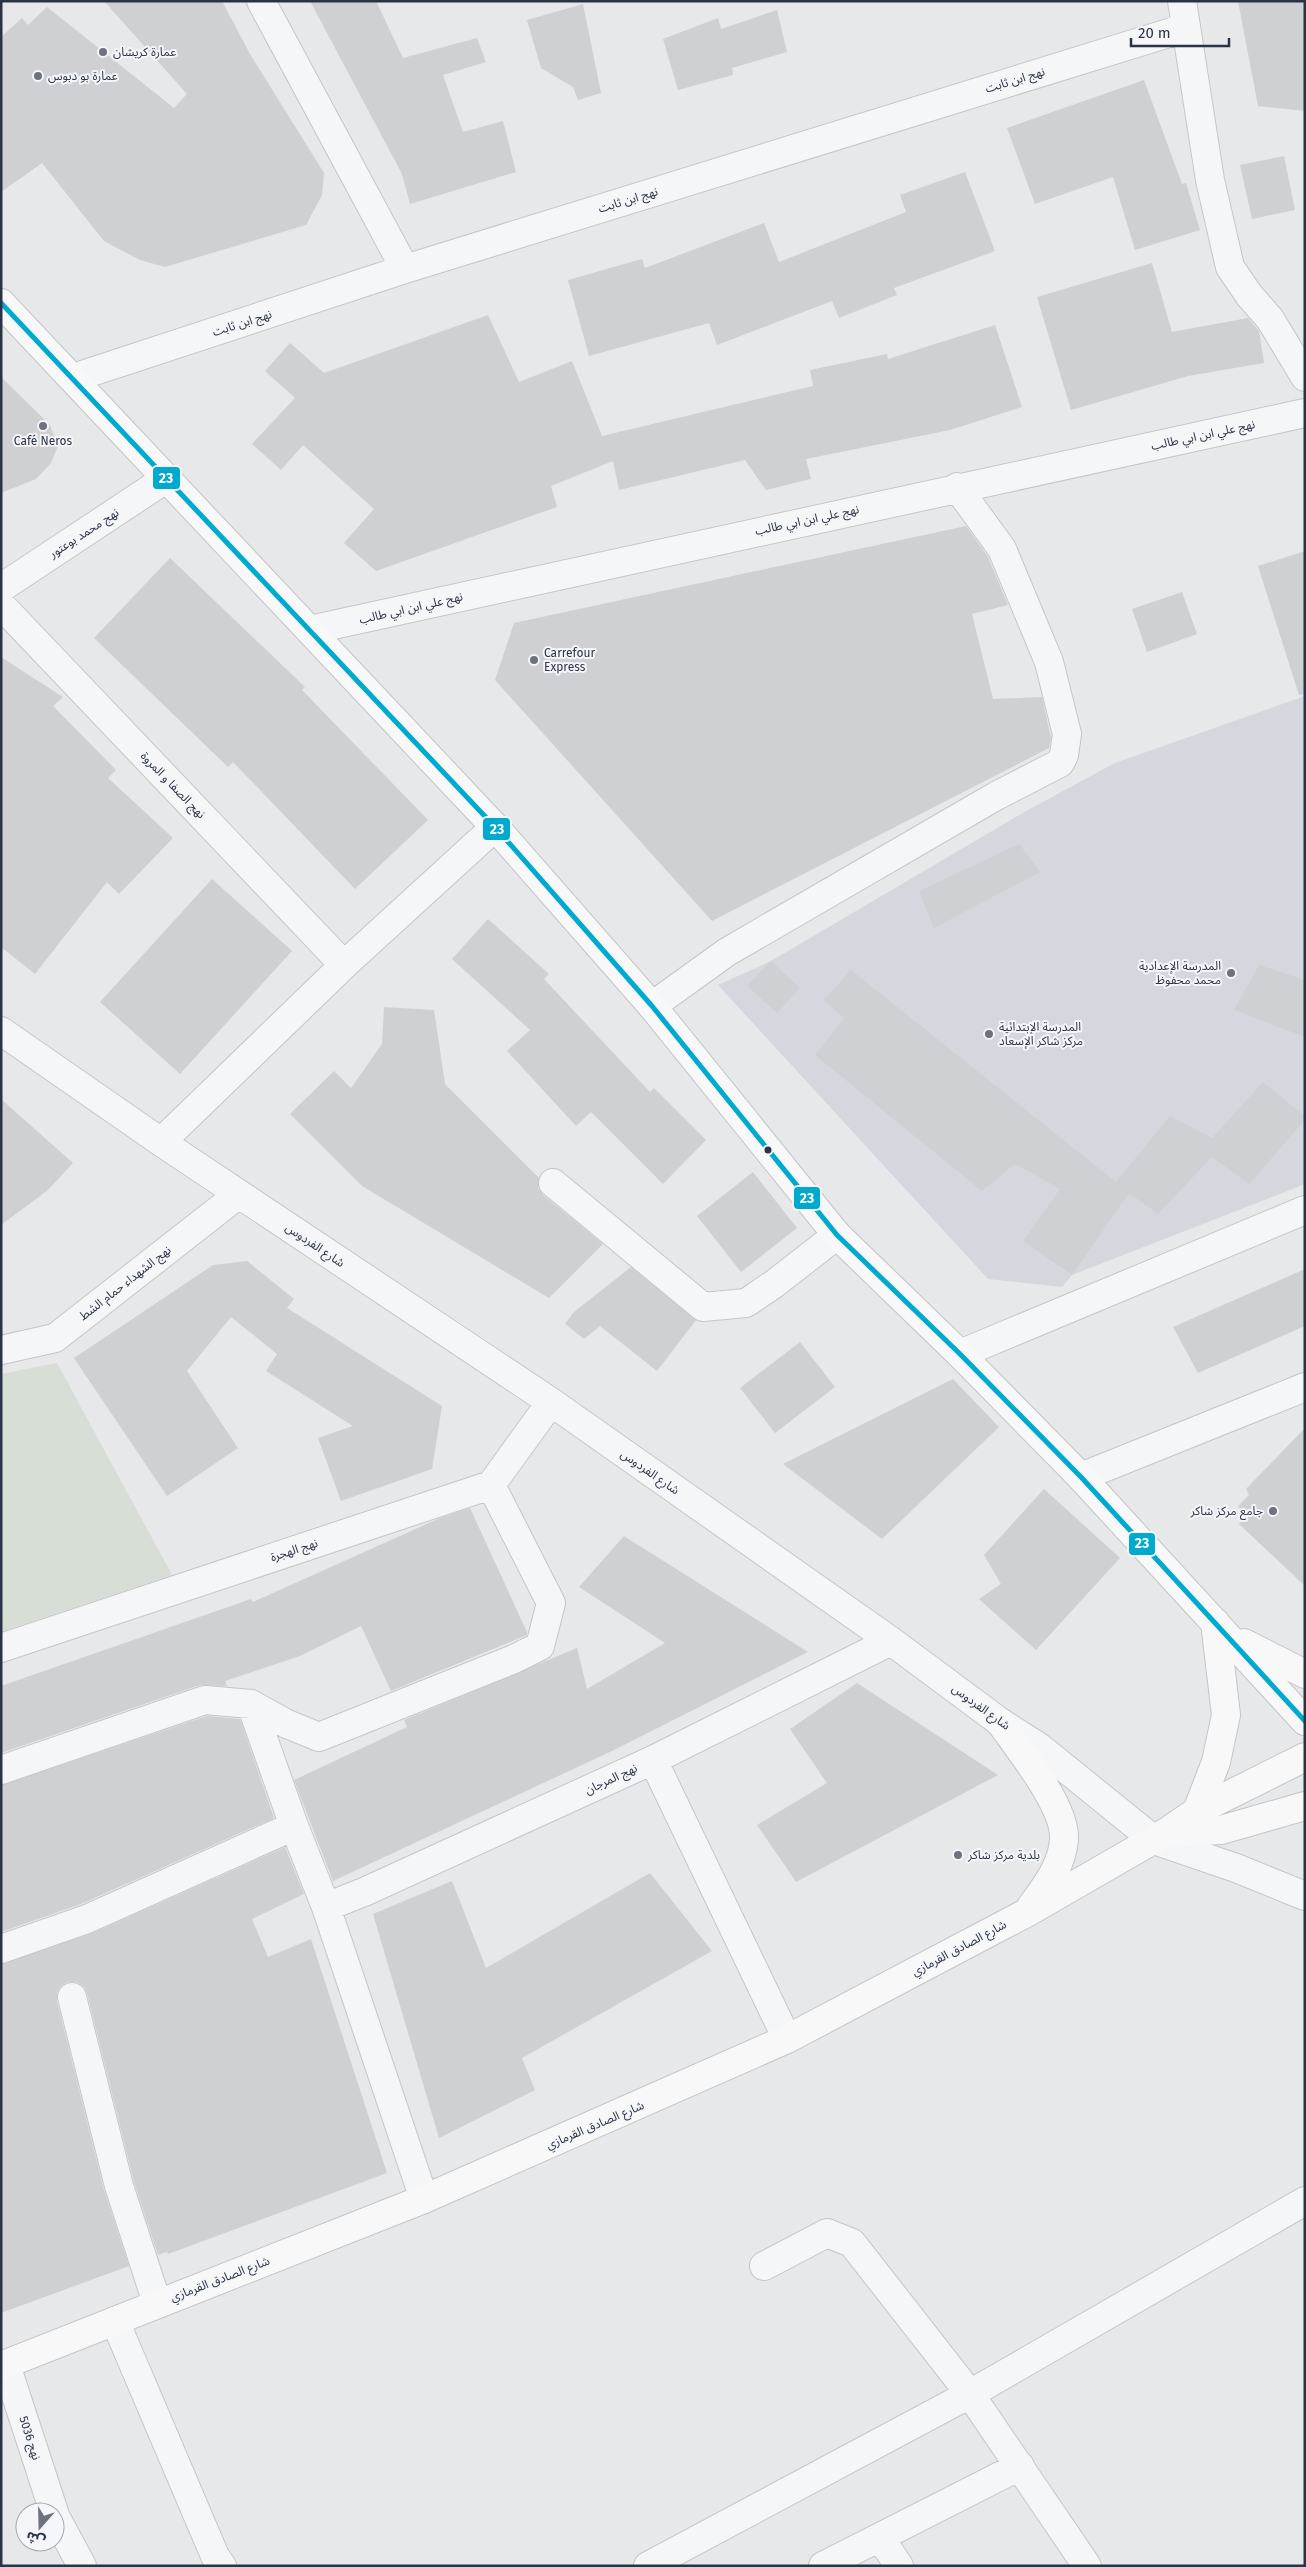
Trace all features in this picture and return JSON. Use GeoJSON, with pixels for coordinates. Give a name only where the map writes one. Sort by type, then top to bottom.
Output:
{"type":"FeatureCollection","features":[{"type":"Feature","properties":{"kind":"main road"},"geometry":{"type":"LineString","coordinates":[[1,303],[495,827],[652,1006],[836,1235],[960,1354],[1081,1477],[1305,1721]]}},
{"type":"Feature","properties":{"kind":"main road"},"geometry":{"type":"LineString","coordinates":[[1220,1628],[1305,1674]]}},
{"type":"Feature","properties":{"kind":"main road"},"geometry":{"type":"LineString","coordinates":[[1197,1811],[1216,1762],[1226,1715],[1220,1628]]}},
{"type":"Feature","properties":{"kind":"main road"},"geometry":{"type":"LineString","coordinates":[[1000,1722],[1056,1804],[1064,1839],[1060,1859],[1028,1912]]}},
{"type":"Feature","properties":{"kind":"main road","name":"شارع الصادق القرمازي"},"geometry":{"type":"LineString","coordinates":[[4,2365],[424,2199],[787,2039],[1028,1912],[1159,1836],[1197,1811],[1305,1758]]}},
{"type":"Feature","properties":{"kind":"main road","name":"شارع الصادق القرمازي"},"geometry":{"type":"LineString","coordinates":[[1159,1836],[1221,1830],[1305,1806]]}},
{"type":"Feature","properties":{"kind":"street"},"geometry":{"type":"LineString","coordinates":[[261,1],[405,269]]}},
{"type":"Feature","properties":{"kind":"street"},"geometry":{"type":"LineString","coordinates":[[1182,1],[1210,180],[1230,267],[1270,319],[1305,376]]}},
{"type":"Feature","properties":{"kind":"street","name":"نهج ابن ثابت"},"geometry":{"type":"LineString","coordinates":[[73,378],[405,269],[1185,28]]}},
{"type":"Feature","properties":{"kind":"street","name":"نهج علي ابن ابي طالب"},"geometry":{"type":"LineString","coordinates":[[310,630],[957,487],[1305,413]]}},
{"type":"Feature","properties":{"kind":"street","name":"نهج محمد بوعتور"},"geometry":{"type":"LineString","coordinates":[[1,588],[168,478]]}},
{"type":"Feature","properties":{"kind":"street"},"geometry":{"type":"LineString","coordinates":[[652,1006],[727,952],[996,796],[1060,763],[1064,755],[1067,734],[1049,662],[1002,549],[957,487]]}},
{"type":"Feature","properties":{"kind":"street","name":"نهج الصفا و المروة"},"geometry":{"type":"LineString","coordinates":[[1,605],[344,965]]}},
{"type":"Feature","properties":{"kind":"street"},"geometry":{"type":"LineString","coordinates":[[161,1142],[344,965],[495,827]]}},
{"type":"Feature","properties":{"kind":"street","name":"شارع الفردوس"},"geometry":{"type":"LineString","coordinates":[[1,1031],[161,1142],[551,1402],[891,1641],[1159,1836],[1305,1896]]}},
{"type":"Feature","properties":{"kind":"street"},"geometry":{"type":"LineString","coordinates":[[553,1183],[703,1307],[746,1303],[774,1284],[836,1235]]}},
{"type":"Feature","properties":{"kind":"street","name":"نهج الشهداء حمام الشط"},"geometry":{"type":"LineString","coordinates":[[1,1350],[55,1338],[239,1194]]}},
{"type":"Feature","properties":{"kind":"street"},"geometry":{"type":"LineString","coordinates":[[960,1354],[1305,1210]]}},
{"type":"Feature","properties":{"kind":"street"},"geometry":{"type":"LineString","coordinates":[[1081,1477],[1305,1387]]}},
{"type":"Feature","properties":{"kind":"street"},"geometry":{"type":"LineString","coordinates":[[1,1770],[205,1700],[251,1704],[287,1724],[319,1737],[514,1659],[540,1646],[551,1604],[491,1484],[551,1402]]}},
{"type":"Feature","properties":{"kind":"street","name":"نهج الهجرة"},"geometry":{"type":"LineString","coordinates":[[1,1648],[491,1484]]}},
{"type":"Feature","properties":{"kind":"street","name":"نهج المرجان"},"geometry":{"type":"LineString","coordinates":[[326,1907],[364,1892],[653,1760],[891,1641]]}},
{"type":"Feature","properties":{"kind":"street"},"geometry":{"type":"LineString","coordinates":[[251,1704],[294,1826],[326,1907],[424,2199]]}},
{"type":"Feature","properties":{"kind":"street"},"geometry":{"type":"LineString","coordinates":[[653,1760],[787,2039]]}},
{"type":"Feature","properties":{"kind":"street"},"geometry":{"type":"LineString","coordinates":[[1,1948],[87,1919],[294,1826]]}},
{"type":"Feature","properties":{"kind":"street"},"geometry":{"type":"LineString","coordinates":[[72,1997],[119,2186],[158,2304]]}},
{"type":"Feature","properties":{"kind":"street"},"geometry":{"type":"LineString","coordinates":[[648,2566],[970,2394],[1305,2201]]}},
{"type":"Feature","properties":{"kind":"street"},"geometry":{"type":"LineString","coordinates":[[764,2266],[827,2233],[852,2243],[970,2394],[1087,2566]]}},
{"type":"Feature","properties":{"kind":"street"},"geometry":{"type":"LineString","coordinates":[[115,2321],[215,2556],[222,2566]]}},
{"type":"Feature","properties":{"kind":"street","name":"نهج 5036"},"geometry":{"type":"LineString","coordinates":[[4,2365],[51,2502]]}},
{"type":"Feature","properties":{"kind":"street"},"geometry":{"type":"LineString","coordinates":[[823,2566],[1020,2466]]}},
{"type":"Feature","properties":{"kind":"street"},"geometry":{"type":"LineString","coordinates":[[65,2535],[82,2566]]}},
{"type":"Feature","properties":{"kind":"street"},"geometry":{"type":"LineString","coordinates":[[880,2537],[899,2566]]}},
{"type":"Feature","properties":{"kind":"shaded area","name":"المدرسة الإبتدائية مركز شاكر الإسعاد"},"geometry":{"type":"Polygon","coordinates":[[[1305,696],[1305,1184],[1072,1275],[1062,1287],[988,1279],[718,985],[771,961],[1026,811],[1115,763],[1305,696]]]}},
{"type":"Feature","properties":{"kind":"shaded area"},"geometry":{"type":"Polygon","coordinates":[[[57,1363],[172,1575],[1,1632],[1,1374],[57,1363]]]}},
{"type":"Feature","properties":{"kind":"building"},"geometry":{"type":"Polygon","coordinates":[[[104,1],[222,1],[250,54],[324,173],[322,195],[306,225],[165,267],[140,260],[104,241],[42,163],[1,192],[1,37],[22,18],[28,25],[47,7],[174,108],[187,94],[104,1]]]}},
{"type":"Feature","properties":{"kind":"building"},"geometry":{"type":"Polygon","coordinates":[[[310,1],[376,1],[403,58],[477,38],[486,62],[443,75],[463,132],[503,121],[516,172],[410,204],[402,174],[310,1]]]}},
{"type":"Feature","properties":{"kind":"building"},"geometry":{"type":"Polygon","coordinates":[[[1238,1],[1305,1],[1305,111],[1258,106],[1238,1]]]}},
{"type":"Feature","properties":{"kind":"building"},"geometry":{"type":"Polygon","coordinates":[[[583,4],[601,93],[578,100],[573,87],[541,68],[527,20],[583,4]]]}},
{"type":"Feature","properties":{"kind":"building"},"geometry":{"type":"Polygon","coordinates":[[[777,10],[787,52],[732,68],[733,75],[678,90],[663,39],[718,18],[721,29],[777,10]]]}},
{"type":"Feature","properties":{"kind":"building"},"geometry":{"type":"Polygon","coordinates":[[[1144,80],[1182,184],[1186,183],[1200,230],[1135,250],[1113,177],[1035,204],[1007,128],[1144,80]]]}},
{"type":"Feature","properties":{"kind":"building"},"geometry":{"type":"Polygon","coordinates":[[[1284,156],[1295,210],[1252,219],[1240,165],[1284,156]]]}},
{"type":"Feature","properties":{"kind":"building"},"geometry":{"type":"Polygon","coordinates":[[[965,172],[995,251],[894,288],[897,295],[839,318],[832,301],[717,345],[709,323],[589,356],[568,280],[642,259],[645,268],[764,223],[779,262],[906,212],[900,195],[965,172]]]}},
{"type":"Feature","properties":{"kind":"building"},"geometry":{"type":"Polygon","coordinates":[[[1152,263],[1172,332],[1248,318],[1259,331],[1264,363],[1188,376],[1071,410],[1037,297],[1152,263]]]}},
{"type":"Feature","properties":{"kind":"building"},"geometry":{"type":"Polygon","coordinates":[[[488,315],[519,382],[572,361],[602,436],[813,386],[810,370],[887,354],[888,359],[995,325],[1022,407],[950,430],[806,459],[811,479],[766,490],[745,460],[619,490],[613,461],[551,486],[557,507],[376,571],[344,543],[374,509],[303,445],[281,470],[252,444],[295,398],[265,371],[290,343],[324,373],[488,315]]]}},
{"type":"Feature","properties":{"kind":"building"},"geometry":{"type":"Polygon","coordinates":[[[1,377],[50,425],[58,446],[51,463],[36,479],[1,493],[1,377]]]}},
{"type":"Feature","properties":{"kind":"building"},"geometry":{"type":"Polygon","coordinates":[[[966,526],[988,557],[1008,605],[972,614],[993,699],[1042,697],[1051,738],[1049,748],[712,921],[495,680],[514,623],[966,526]]]}},
{"type":"Feature","properties":{"kind":"building"},"geometry":{"type":"Polygon","coordinates":[[[1305,551],[1305,694],[1299,695],[1258,566],[1305,551]]]}},
{"type":"Feature","properties":{"kind":"building"},"geometry":{"type":"Polygon","coordinates":[[[170,558],[305,687],[302,690],[428,820],[355,889],[233,762],[228,767],[94,638],[170,558]]]}},
{"type":"Feature","properties":{"kind":"building"},"geometry":{"type":"Polygon","coordinates":[[[1182,592],[1197,634],[1147,652],[1132,609],[1182,592]]]}},
{"type":"Feature","properties":{"kind":"building"},"geometry":{"type":"Polygon","coordinates":[[[1,657],[63,697],[53,706],[116,770],[108,778],[173,838],[119,894],[107,882],[35,974],[1,947],[1,657]]]}},
{"type":"Feature","properties":{"kind":"building"},"geometry":{"type":"Polygon","coordinates":[[[1019,844],[1040,872],[934,928],[919,891],[1019,844]]]}},
{"type":"Feature","properties":{"kind":"building"},"geometry":{"type":"Polygon","coordinates":[[[212,879],[292,951],[180,1074],[100,1002],[212,879]]]}},
{"type":"Feature","properties":{"kind":"building"},"geometry":{"type":"Polygon","coordinates":[[[488,919],[549,974],[544,979],[650,1092],[654,1088],[706,1140],[663,1184],[591,1112],[576,1126],[507,1051],[530,1030],[452,959],[488,919]]]}},
{"type":"Feature","properties":{"kind":"building"},"geometry":{"type":"Polygon","coordinates":[[[771,961],[800,988],[777,1013],[747,986],[771,961]]]}},
{"type":"Feature","properties":{"kind":"building"},"geometry":{"type":"Polygon","coordinates":[[[1259,965],[1305,980],[1305,1037],[1234,1010],[1259,965]]]}},
{"type":"Feature","properties":{"kind":"building"},"geometry":{"type":"Polygon","coordinates":[[[851,970],[1116,1182],[1170,1116],[1212,1138],[1263,1082],[1305,1116],[1305,1120],[1249,1184],[1212,1157],[1158,1214],[1129,1193],[1072,1275],[1023,1241],[1060,1189],[1015,1164],[982,1191],[815,1055],[844,1018],[824,1000],[851,970]]]}},
{"type":"Feature","properties":{"kind":"building"},"geometry":{"type":"Polygon","coordinates":[[[384,1007],[434,1010],[445,1084],[539,1178],[538,1188],[543,1195],[603,1244],[549,1298],[362,1186],[290,1114],[334,1071],[351,1088],[382,1044],[384,1007]]]}},
{"type":"Feature","properties":{"kind":"building"},"geometry":{"type":"Polygon","coordinates":[[[1,1099],[73,1163],[48,1190],[1,1225],[1,1099]]]}},
{"type":"Feature","properties":{"kind":"building"},"geometry":{"type":"Polygon","coordinates":[[[753,1172],[797,1228],[741,1272],[697,1216],[753,1172]]]}},
{"type":"Feature","properties":{"kind":"building"},"geometry":{"type":"Polygon","coordinates":[[[247,1261],[294,1299],[287,1308],[442,1406],[432,1469],[341,1501],[318,1438],[353,1426],[266,1371],[277,1354],[231,1317],[187,1371],[238,1448],[167,1496],[74,1358],[213,1265],[247,1261]]]}},
{"type":"Feature","properties":{"kind":"building"},"geometry":{"type":"Polygon","coordinates":[[[631,1267],[696,1320],[657,1371],[600,1326],[584,1339],[565,1324],[574,1312],[631,1267]]]}},
{"type":"Feature","properties":{"kind":"building"},"geometry":{"type":"Polygon","coordinates":[[[1305,1269],[1305,1326],[1198,1373],[1173,1327],[1305,1269]]]}},
{"type":"Feature","properties":{"kind":"building"},"geometry":{"type":"Polygon","coordinates":[[[800,1342],[835,1387],[775,1433],[740,1388],[800,1342]]]}},
{"type":"Feature","properties":{"kind":"building"},"geometry":{"type":"Polygon","coordinates":[[[953,1379],[999,1427],[882,1539],[783,1464],[953,1379]]]}},
{"type":"Feature","properties":{"kind":"building","name":"جامع مركز شاكر"},"geometry":{"type":"Polygon","coordinates":[[[1305,1428],[1305,1586],[1239,1524],[1244,1516],[1238,1506],[1249,1495],[1246,1489],[1305,1428]]]}},
{"type":"Feature","properties":{"kind":"building"},"geometry":{"type":"Polygon","coordinates":[[[1044,1489],[1120,1558],[1036,1650],[979,1599],[1001,1584],[984,1555],[1044,1489]]]}},
{"type":"Feature","properties":{"kind":"building"},"geometry":{"type":"Polygon","coordinates":[[[470,1508],[527,1635],[391,1691],[361,1626],[300,1656],[225,1681],[227,1686],[200,1685],[1,1753],[1,1686],[251,1599],[253,1602],[440,1518],[470,1508]]]}},
{"type":"Feature","properties":{"kind":"building"},"geometry":{"type":"Polygon","coordinates":[[[624,1536],[808,1652],[612,1751],[333,1881],[294,1780],[407,1727],[404,1720],[577,1648],[587,1689],[665,1643],[579,1587],[624,1536]]]}},
{"type":"Feature","properties":{"kind":"building"},"geometry":{"type":"Polygon","coordinates":[[[857,1683],[998,1775],[796,1882],[757,1825],[827,1783],[790,1729],[857,1683]]]}},
{"type":"Feature","properties":{"kind":"building"},"geometry":{"type":"Polygon","coordinates":[[[207,1716],[240,1719],[274,1818],[81,1904],[1,1932],[1,1785],[207,1716]]]}},
{"type":"Feature","properties":{"kind":"building"},"geometry":{"type":"Polygon","coordinates":[[[285,1847],[304,1894],[252,1919],[268,1957],[311,1939],[387,2173],[168,2254],[167,2252],[158,2255],[134,2182],[87,1993],[84,1987],[77,1982],[68,1982],[61,1986],[57,1992],[57,2001],[104,2190],[129,2266],[1,2313],[1,1964],[93,1933],[285,1847]]]}},
{"type":"Feature","properties":{"kind":"building"},"geometry":{"type":"Polygon","coordinates":[[[650,1873],[712,1951],[522,2058],[535,2090],[439,2138],[373,1914],[452,1881],[486,1968],[650,1873]]]}},
{"type":"Feature","properties":{"kind":"transit line","name":"23"},"geometry":{"type":"LineString","coordinates":[[1,303],[495,827],[652,1006],[837,1235],[960,1354],[1081,1477],[1305,1721]]}},
{"type":"Feature","properties":{"kind":"place","name":"عمارة كريشان"},"geometry":{"type":"Point","coordinates":[103,52]}},
{"type":"Feature","properties":{"kind":"place","name":"عمارة بو دبوس"},"geometry":{"type":"Point","coordinates":[38,76]}},
{"type":"Feature","properties":{"kind":"place","name":"Café Neros"},"geometry":{"type":"Point","coordinates":[43,426]}},
{"type":"Feature","properties":{"kind":"place","name":"Carrefour Express"},"geometry":{"type":"Point","coordinates":[534,660]}},
{"type":"Feature","properties":{"kind":"place","name":"المدرسة الإعدادية محمد محفوظ"},"geometry":{"type":"Point","coordinates":[1231,973]}},
{"type":"Feature","properties":{"kind":"place","name":"المدرسة الإبتدائية مركز شاكر الإسعاد"},"geometry":{"type":"Point","coordinates":[989,1034]}},
{"type":"Feature","properties":{"kind":"place","name":"جامع مركز شاكر"},"geometry":{"type":"Point","coordinates":[1273,1511]}},
{"type":"Feature","properties":{"kind":"place","name":"بلدية مركز شاكر"},"geometry":{"type":"Point","coordinates":[958,1855]}}]}
